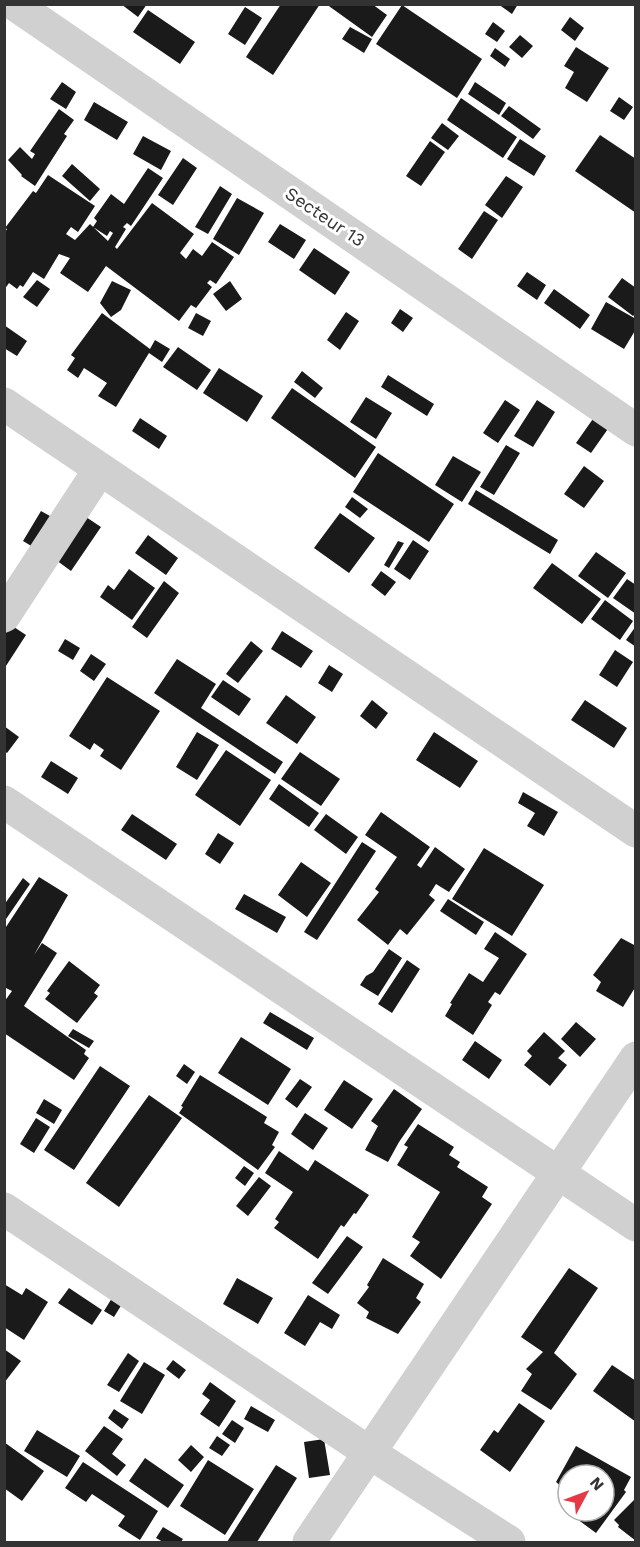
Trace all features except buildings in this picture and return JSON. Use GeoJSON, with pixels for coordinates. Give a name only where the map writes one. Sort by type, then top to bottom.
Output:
{"type":"FeatureCollection","features":[{"type":"Feature","properties":{"kind":"street","name":"Secteur 13"},"geometry":{"type":"LineString","coordinates":[[14,4],[636,430]]}},
{"type":"Feature","properties":{"kind":"street"},"geometry":{"type":"LineString","coordinates":[[4,404],[636,831]]}},
{"type":"Feature","properties":{"kind":"street"},"geometry":{"type":"LineString","coordinates":[[4,616],[100,469]]}},
{"type":"Feature","properties":{"kind":"street"},"geometry":{"type":"LineString","coordinates":[[4,802],[636,1225]]}},
{"type":"Feature","properties":{"kind":"street"},"geometry":{"type":"LineString","coordinates":[[309,1542],[636,1058]]}},
{"type":"Feature","properties":{"kind":"street"},"geometry":{"type":"LineString","coordinates":[[4,1209],[370,1453],[509,1542]]}}]}
